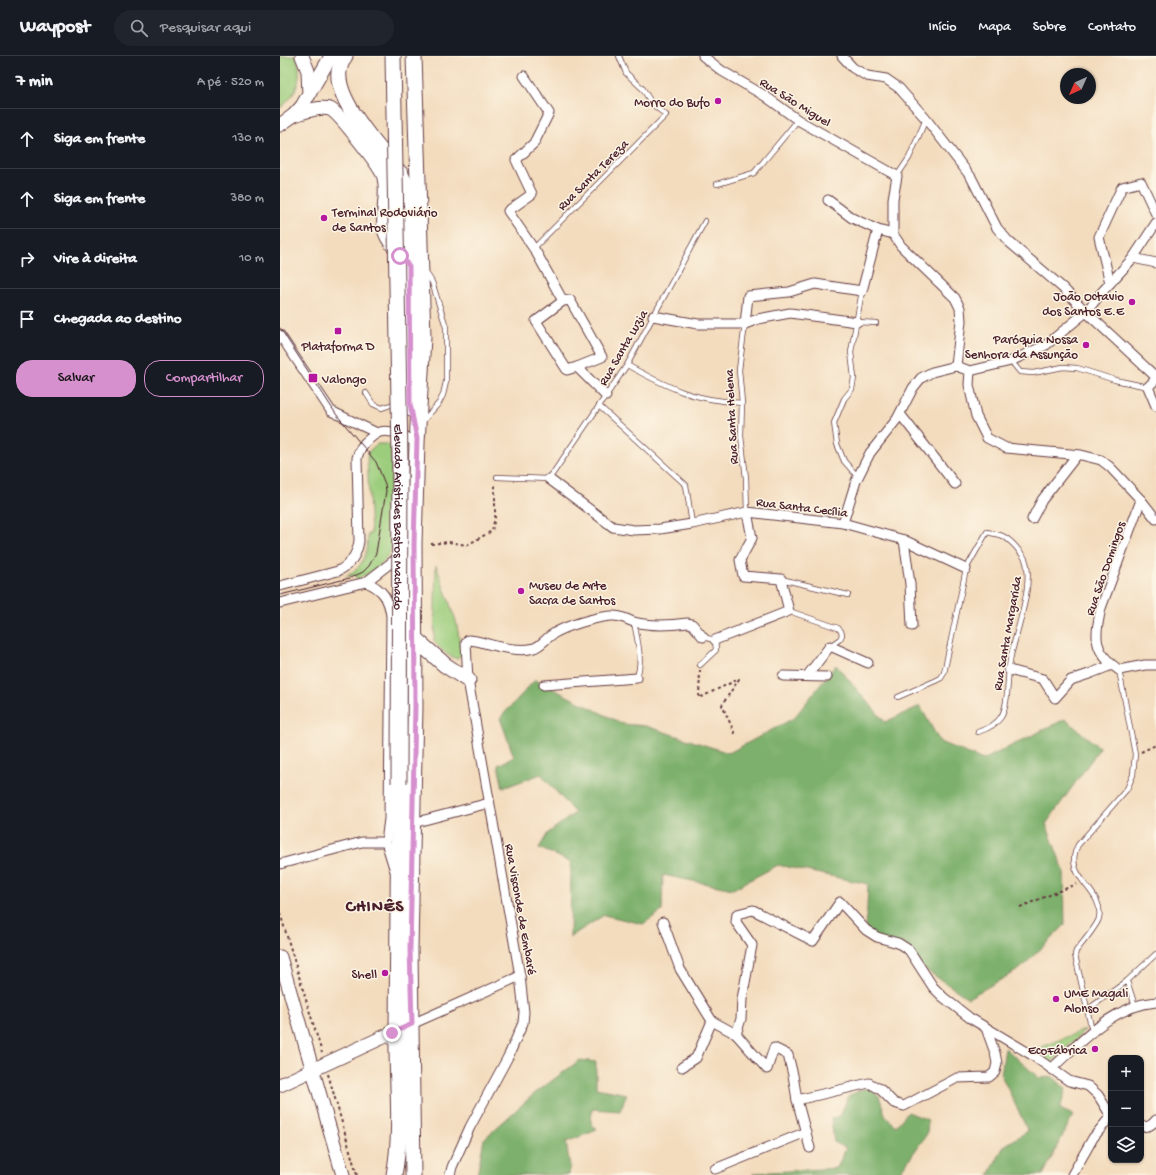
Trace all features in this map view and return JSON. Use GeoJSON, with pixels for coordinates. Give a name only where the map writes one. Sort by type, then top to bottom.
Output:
{"type":"FeatureCollection","features":[{"type":"Feature","properties":{"kind":"main road"},"geometry":{"type":"LineString","coordinates":[[302,56],[308,71],[309,96]]}},
{"type":"Feature","properties":{"kind":"main road"},"geometry":{"type":"LineString","coordinates":[[280,125],[294,115],[309,96],[331,56]]}},
{"type":"Feature","properties":{"kind":"main road"},"geometry":{"type":"LineString","coordinates":[[345,56],[339,70],[339,79],[346,100],[371,138],[400,173],[405,184],[415,265]]}},
{"type":"Feature","properties":{"kind":"main road","name":"Elevado Aristides Bastos Machado"},"geometry":{"type":"LineString","coordinates":[[393,56],[400,458],[397,1031],[398,1139],[394,1175]]}},
{"type":"Feature","properties":{"kind":"main road"},"geometry":{"type":"LineString","coordinates":[[413,1175],[410,949],[415,706],[414,544],[417,436],[414,56]]}},
{"type":"Feature","properties":{"kind":"main road"},"geometry":{"type":"LineString","coordinates":[[294,115],[313,110],[327,109],[335,112],[344,122],[379,167],[384,177],[384,228],[390,242],[415,265]]}},
{"type":"Feature","properties":{"kind":"main road"},"geometry":{"type":"LineString","coordinates":[[414,638],[445,665],[468,680]]}},
{"type":"Feature","properties":{"kind":"main road"},"geometry":{"type":"LineString","coordinates":[[280,957],[319,1067],[343,1175]]}},
{"type":"Feature","properties":{"kind":"main road"},"geometry":{"type":"LineString","coordinates":[[280,1085],[412,1024]]}},
{"type":"Feature","properties":{"kind":"street","name":"Rua São Miguel"},"geometry":{"type":"LineString","coordinates":[[703,56],[722,71],[765,96],[798,120],[897,176]]}},
{"type":"Feature","properties":{"kind":"street"},"geometry":{"type":"LineString","coordinates":[[842,56],[853,68],[867,76],[886,79],[898,88],[926,119],[971,177],[997,228],[1008,240],[1064,289],[1086,312],[1156,378],[1148,387],[1156,406]]}},
{"type":"Feature","properties":{"kind":"street"},"geometry":{"type":"LineString","coordinates":[[524,76],[549,113],[534,143],[516,160],[532,194],[508,211],[534,248],[563,301]]}},
{"type":"Feature","properties":{"kind":"street"},"geometry":{"type":"LineString","coordinates":[[897,176],[893,199],[894,234],[902,246],[955,298],[960,308],[961,321],[956,366]]}},
{"type":"Feature","properties":{"kind":"street"},"geometry":{"type":"LineString","coordinates":[[1110,283],[1099,237],[1122,187],[1141,182],[1156,214]]}},
{"type":"Feature","properties":{"kind":"street"},"geometry":{"type":"LineString","coordinates":[[828,200],[852,218],[878,230],[894,234]]}},
{"type":"Feature","properties":{"kind":"street"},"geometry":{"type":"LineString","coordinates":[[843,523],[858,476],[870,454],[900,414],[913,388],[921,378],[932,372],[956,366],[970,371],[1011,361],[1046,345],[1086,312],[1110,283],[1134,258],[1156,223]]}},
{"type":"Feature","properties":{"kind":"street"},"geometry":{"type":"LineString","coordinates":[[862,291],[878,230]]}},
{"type":"Feature","properties":{"kind":"street"},"geometry":{"type":"LineString","coordinates":[[1134,258],[1156,263]]}},
{"type":"Feature","properties":{"kind":"street","name":"Rua Santa Helena"},"geometry":{"type":"LineString","coordinates":[[745,324],[748,296],[789,292],[815,284],[862,291]]}},
{"type":"Feature","properties":{"kind":"street"},"geometry":{"type":"LineString","coordinates":[[570,300],[602,356],[577,367],[567,370],[536,321],[563,301],[570,300]]}},
{"type":"Feature","properties":{"kind":"street"},"geometry":{"type":"LineString","coordinates":[[653,316],[698,324],[745,324],[758,319],[790,313],[857,322]]}},
{"type":"Feature","properties":{"kind":"street"},"geometry":{"type":"LineString","coordinates":[[281,339],[330,411],[378,433]]}},
{"type":"Feature","properties":{"kind":"street"},"geometry":{"type":"LineString","coordinates":[[577,367],[606,396]]}},
{"type":"Feature","properties":{"kind":"street"},"geometry":{"type":"LineString","coordinates":[[970,371],[969,385],[976,416],[987,438],[1006,448],[1077,455],[1101,460],[1110,467],[1142,500],[1156,519]]}},
{"type":"Feature","properties":{"kind":"street"},"geometry":{"type":"LineString","coordinates":[[900,414],[955,484]]}},
{"type":"Feature","properties":{"kind":"street"},"geometry":{"type":"LineString","coordinates":[[280,586],[338,571],[353,559],[358,546],[358,452],[366,442],[378,433],[386,432],[417,436]]}},
{"type":"Feature","properties":{"kind":"street"},"geometry":{"type":"LineString","coordinates":[[1032,519],[1042,500],[1077,455]]}},
{"type":"Feature","properties":{"kind":"street","name":"Rua Santa Cecília"},"geometry":{"type":"LineString","coordinates":[[549,479],[613,527],[634,530],[660,529],[692,524],[747,512],[843,523],[904,540],[966,569]]}},
{"type":"Feature","properties":{"kind":"street","name":"Rua São Domingos"},"geometry":{"type":"LineString","coordinates":[[1115,667],[1099,649],[1097,644],[1098,622],[1101,608],[1142,500]]}},
{"type":"Feature","properties":{"kind":"street"},"geometry":{"type":"LineString","coordinates":[[715,640],[789,611],[781,579],[743,576],[740,560],[752,538],[747,512]]}},
{"type":"Feature","properties":{"kind":"street"},"geometry":{"type":"LineString","coordinates":[[904,540],[910,584],[912,626]]}},
{"type":"Feature","properties":{"kind":"street"},"geometry":{"type":"LineString","coordinates":[[280,604],[366,582],[414,544]]}},
{"type":"Feature","properties":{"kind":"street"},"geometry":{"type":"LineString","coordinates":[[366,582],[382,591],[390,605],[390,811],[386,842],[398,881]]}},
{"type":"Feature","properties":{"kind":"street","name":"Rua Visconde de Embaré"},"geometry":{"type":"LineString","coordinates":[[450,1175],[452,1167],[470,1127],[509,1055],[522,1023],[524,1012],[520,976],[468,680],[466,643],[468,640],[474,640],[514,650],[533,649],[539,646],[558,630],[585,622],[610,616],[623,616],[634,622]]}},
{"type":"Feature","properties":{"kind":"street"},"geometry":{"type":"LineString","coordinates":[[634,622],[663,625],[688,623],[692,624],[703,637]]}},
{"type":"Feature","properties":{"kind":"street"},"geometry":{"type":"LineString","coordinates":[[807,676],[830,646],[868,663]]}},
{"type":"Feature","properties":{"kind":"street"},"geometry":{"type":"LineString","coordinates":[[1009,670],[1043,679],[1055,698],[1071,680],[1089,674],[1115,667],[1156,665]]}},
{"type":"Feature","properties":{"kind":"street"},"geometry":{"type":"LineString","coordinates":[[783,676],[826,677]]}},
{"type":"Feature","properties":{"kind":"street"},"geometry":{"type":"LineString","coordinates":[[544,685],[635,680]]}},
{"type":"Feature","properties":{"kind":"street"},"geometry":{"type":"LineString","coordinates":[[413,823],[490,803]]}},
{"type":"Feature","properties":{"kind":"street"},"geometry":{"type":"LineString","coordinates":[[280,864],[362,842],[386,842]]}},
{"type":"Feature","properties":{"kind":"street"},"geometry":{"type":"LineString","coordinates":[[736,1034],[741,1018],[742,999],[752,945],[736,922],[737,914],[753,910],[813,941],[840,902],[866,930],[877,937],[898,943],[909,950],[933,987],[943,997],[970,1018],[1032,1055],[1069,1081],[1086,1085],[1092,1089],[1108,1112]]}},
{"type":"Feature","properties":{"kind":"street"},"geometry":{"type":"LineString","coordinates":[[663,922],[680,969],[712,1021],[736,1034],[767,1069],[774,1048],[788,1055],[797,1100],[810,1148]]}},
{"type":"Feature","properties":{"kind":"street"},"geometry":{"type":"LineString","coordinates":[[412,1024],[520,976]]}},
{"type":"Feature","properties":{"kind":"street"},"geometry":{"type":"LineString","coordinates":[[1051,1069],[1092,1031],[1114,1016],[1136,1006],[1156,1002]]}},
{"type":"Feature","properties":{"kind":"street"},"geometry":{"type":"LineString","coordinates":[[682,1067],[696,1058],[712,1021]]}},
{"type":"Feature","properties":{"kind":"street"},"geometry":{"type":"LineString","coordinates":[[797,1100],[869,1083],[880,1089],[894,1103],[904,1106],[957,1078],[989,1077],[995,1072],[997,1064],[995,1053],[986,1028]]}},
{"type":"Feature","properties":{"kind":"street"},"geometry":{"type":"LineString","coordinates":[[1072,1174],[1092,1138],[1108,1119]]}},
{"type":"Feature","properties":{"kind":"street"},"geometry":{"type":"LineString","coordinates":[[1144,1127],[1151,1125],[1156,1120]]}},
{"type":"Feature","properties":{"kind":"street"},"geometry":{"type":"LineString","coordinates":[[715,1168],[806,1132]]}},
{"type":"Feature","properties":{"kind":"lane","name":"Rua Santa Tereza"},"geometry":{"type":"LineString","coordinates":[[534,248],[666,115],[652,104],[643,90],[626,73],[620,56]]}},
{"type":"Feature","properties":{"kind":"lane"},"geometry":{"type":"LineString","coordinates":[[897,176],[909,158],[926,119]]}},
{"type":"Feature","properties":{"kind":"lane"},"geometry":{"type":"LineString","coordinates":[[717,184],[754,172],[798,120]]}},
{"type":"Feature","properties":{"kind":"lane","name":"Rua Santa Luzia"},"geometry":{"type":"LineString","coordinates":[[549,479],[627,365],[705,221]]}},
{"type":"Feature","properties":{"kind":"lane"},"geometry":{"type":"LineString","coordinates":[[415,265],[432,282],[446,327],[446,382],[443,394],[439,403],[417,436]]}},
{"type":"Feature","properties":{"kind":"lane"},"geometry":{"type":"LineString","coordinates":[[858,476],[844,461],[837,444],[834,423],[844,399],[852,389],[854,378],[851,352],[862,291]]}},
{"type":"Feature","properties":{"kind":"lane"},"geometry":{"type":"LineString","coordinates":[[857,322],[876,323]]}},
{"type":"Feature","properties":{"kind":"lane","name":"Rua Santa Helena"},"geometry":{"type":"LineString","coordinates":[[745,324],[739,370],[742,403],[741,436],[746,478],[747,512]]}},
{"type":"Feature","properties":{"kind":"lane"},"geometry":{"type":"LineString","coordinates":[[1011,361],[1020,372],[1033,373],[1063,367],[1077,368],[1115,380],[1148,387]]}},
{"type":"Feature","properties":{"kind":"lane"},"geometry":{"type":"LineString","coordinates":[[627,365],[684,392],[713,400],[742,403]]}},
{"type":"Feature","properties":{"kind":"lane"},"geometry":{"type":"LineString","coordinates":[[366,393],[373,404],[382,408],[395,403],[416,391]]}},
{"type":"Feature","properties":{"kind":"lane"},"geometry":{"type":"LineString","coordinates":[[599,406],[686,485],[692,524]]}},
{"type":"Feature","properties":{"kind":"lane"},"geometry":{"type":"LineString","coordinates":[[497,477],[549,479]]}},
{"type":"Feature","properties":{"kind":"lane","name":"Rua Santa Margarida"},"geometry":{"type":"LineString","coordinates":[[898,697],[941,678],[944,673],[966,569],[987,532],[1001,534],[1008,539],[1024,558],[1027,567],[1028,581],[1009,670],[1004,711],[994,724],[978,732]]}},
{"type":"Feature","properties":{"kind":"lane"},"geometry":{"type":"LineString","coordinates":[[781,579],[848,595]]}},
{"type":"Feature","properties":{"kind":"lane"},"geometry":{"type":"LineString","coordinates":[[789,611],[838,628],[842,635],[840,639],[830,646]]}},
{"type":"Feature","properties":{"kind":"lane"},"geometry":{"type":"LineString","coordinates":[[634,622],[639,656],[639,667],[635,680]]}},
{"type":"Feature","properties":{"kind":"lane"},"geometry":{"type":"LineString","coordinates":[[700,665],[716,650],[715,640],[703,637]]}},
{"type":"Feature","properties":{"kind":"lane","name":"Rua São Domingos"},"geometry":{"type":"LineString","coordinates":[[1092,1031],[1075,955],[1099,919],[1100,910],[1096,900],[1076,869],[1073,861],[1074,853],[1078,845],[1127,789],[1133,775],[1135,754],[1115,667]]}},
{"type":"Feature","properties":{"kind":"lane"},"geometry":{"type":"LineString","coordinates":[[1087,1010],[1127,981],[1156,954]]}},
{"type":"Feature","properties":{"kind":"lane"},"geometry":{"type":"LineString","coordinates":[[1127,981],[1136,1006]]}},
{"type":"Feature","properties":{"kind":"path"},"geometry":{"type":"LineString","coordinates":[[432,544],[449,542],[467,545],[492,531],[495,517],[495,486],[497,477]]}},
{"type":"Feature","properties":{"kind":"path"},"geometry":{"type":"LineString","coordinates":[[700,665],[699,698],[739,679],[722,704],[735,734]]}},
{"type":"Feature","properties":{"kind":"path"},"geometry":{"type":"LineString","coordinates":[[1135,754],[1156,745]]}},
{"type":"Feature","properties":{"kind":"path"},"geometry":{"type":"LineString","coordinates":[[1020,907],[1084,882]]}},
{"type":"Feature","properties":{"kind":"path"},"geometry":{"type":"LineString","coordinates":[[280,913],[319,1067],[357,1175]]}},
{"type":"Feature","properties":{"kind":"green space"},"geometry":{"type":"Polygon","coordinates":[[[280,56],[296,56],[299,78],[295,91],[280,108],[280,56]]]}},
{"type":"Feature","properties":{"kind":"green space"},"geometry":{"type":"Polygon","coordinates":[[[377,444],[389,444],[391,446],[392,546],[387,557],[374,570],[357,579],[355,575],[345,577],[356,569],[363,560],[367,548],[368,534],[371,534],[367,456],[369,451],[377,444]]]}},
{"type":"Feature","properties":{"kind":"green space"},"geometry":{"type":"Polygon","coordinates":[[[436,565],[456,621],[462,654],[457,659],[446,654],[434,642],[436,565]]]}},
{"type":"Feature","properties":{"kind":"green space"},"geometry":{"type":"Polygon","coordinates":[[[836,665],[885,722],[920,706],[940,742],[983,760],[1065,719],[1100,748],[1046,824],[1064,871],[1065,925],[1020,969],[968,998],[866,930],[868,884],[778,865],[733,889],[663,875],[662,911],[643,924],[604,915],[570,937],[571,862],[539,848],[548,833],[575,813],[541,774],[503,788],[498,765],[514,757],[500,718],[535,680],[623,724],[646,726],[729,753],[794,718],[836,665]]]}},
{"type":"Feature","properties":{"kind":"green space"},"geometry":{"type":"Polygon","coordinates":[[[1086,1029],[1051,1063],[1037,1049],[1086,1029]]]}},
{"type":"Feature","properties":{"kind":"green space"},"geometry":{"type":"Polygon","coordinates":[[[1005,1048],[1039,1078],[1053,1077],[1066,1089],[1060,1109],[1073,1115],[1043,1175],[989,1175],[1004,1146],[1028,1131],[1001,1075],[1005,1048]]]}},
{"type":"Feature","properties":{"kind":"green space"},"geometry":{"type":"Polygon","coordinates":[[[580,1060],[596,1062],[596,1088],[627,1094],[620,1111],[592,1109],[591,1124],[597,1130],[566,1142],[570,1167],[569,1175],[477,1175],[484,1139],[534,1094],[580,1060]]]}},
{"type":"Feature","properties":{"kind":"green space"},"geometry":{"type":"Polygon","coordinates":[[[867,1087],[879,1096],[886,1117],[896,1126],[908,1112],[928,1120],[927,1134],[898,1175],[752,1175],[755,1173],[837,1168],[846,1148],[834,1142],[831,1119],[841,1115],[848,1096],[867,1087]]]}},
{"type":"Feature","properties":{"kind":"tram line"},"geometry":{"type":"LineString","coordinates":[[280,328],[336,414],[376,462],[385,484],[386,491],[376,553],[369,566],[363,572],[350,578],[280,595]]}},
{"type":"Feature","properties":{"kind":"place","name":"Morro do Bufo"},"geometry":{"type":"Point","coordinates":[718,101]}},
{"type":"Feature","properties":{"kind":"place","name":"Terminal Rodoviário de Santos"},"geometry":{"type":"Point","coordinates":[324,218]}},
{"type":"Feature","properties":{"kind":"place","name":"João Octavio dos Santos E.E"},"geometry":{"type":"Point","coordinates":[1132,302]}},
{"type":"Feature","properties":{"kind":"place","name":"Plataforma D"},"geometry":{"type":"Point","coordinates":[338,331]}},
{"type":"Feature","properties":{"kind":"place","name":"Paróquia Nossa Senhora da Assunção"},"geometry":{"type":"Point","coordinates":[1086,345]}},
{"type":"Feature","properties":{"kind":"place","name":"Valongo"},"geometry":{"type":"Point","coordinates":[313,378]}},
{"type":"Feature","properties":{"kind":"place","name":"Museu de Arte Sacra de Santos"},"geometry":{"type":"Point","coordinates":[521,591]}},
{"type":"Feature","properties":{"kind":"place","name":"Shell"},"geometry":{"type":"Point","coordinates":[385,973]}},
{"type":"Feature","properties":{"kind":"place","name":"UME Magali Alonso"},"geometry":{"type":"Point","coordinates":[1056,999]}},
{"type":"Feature","properties":{"kind":"place","name":"EcoFábrica"},"geometry":{"type":"Point","coordinates":[1095,1049]}},
{"type":"Feature","properties":{"kind":"district","name":"CHINÊS"},"geometry":{"type":"Point","coordinates":[375,905]}},
{"type":"Feature","properties":{"kind":"route"},"geometry":{"type":"LineString","coordinates":[[392,1033],[412,1024],[410,949],[415,706],[414,544],[417,439],[410,404],[409,266],[400,256]]}}]}
